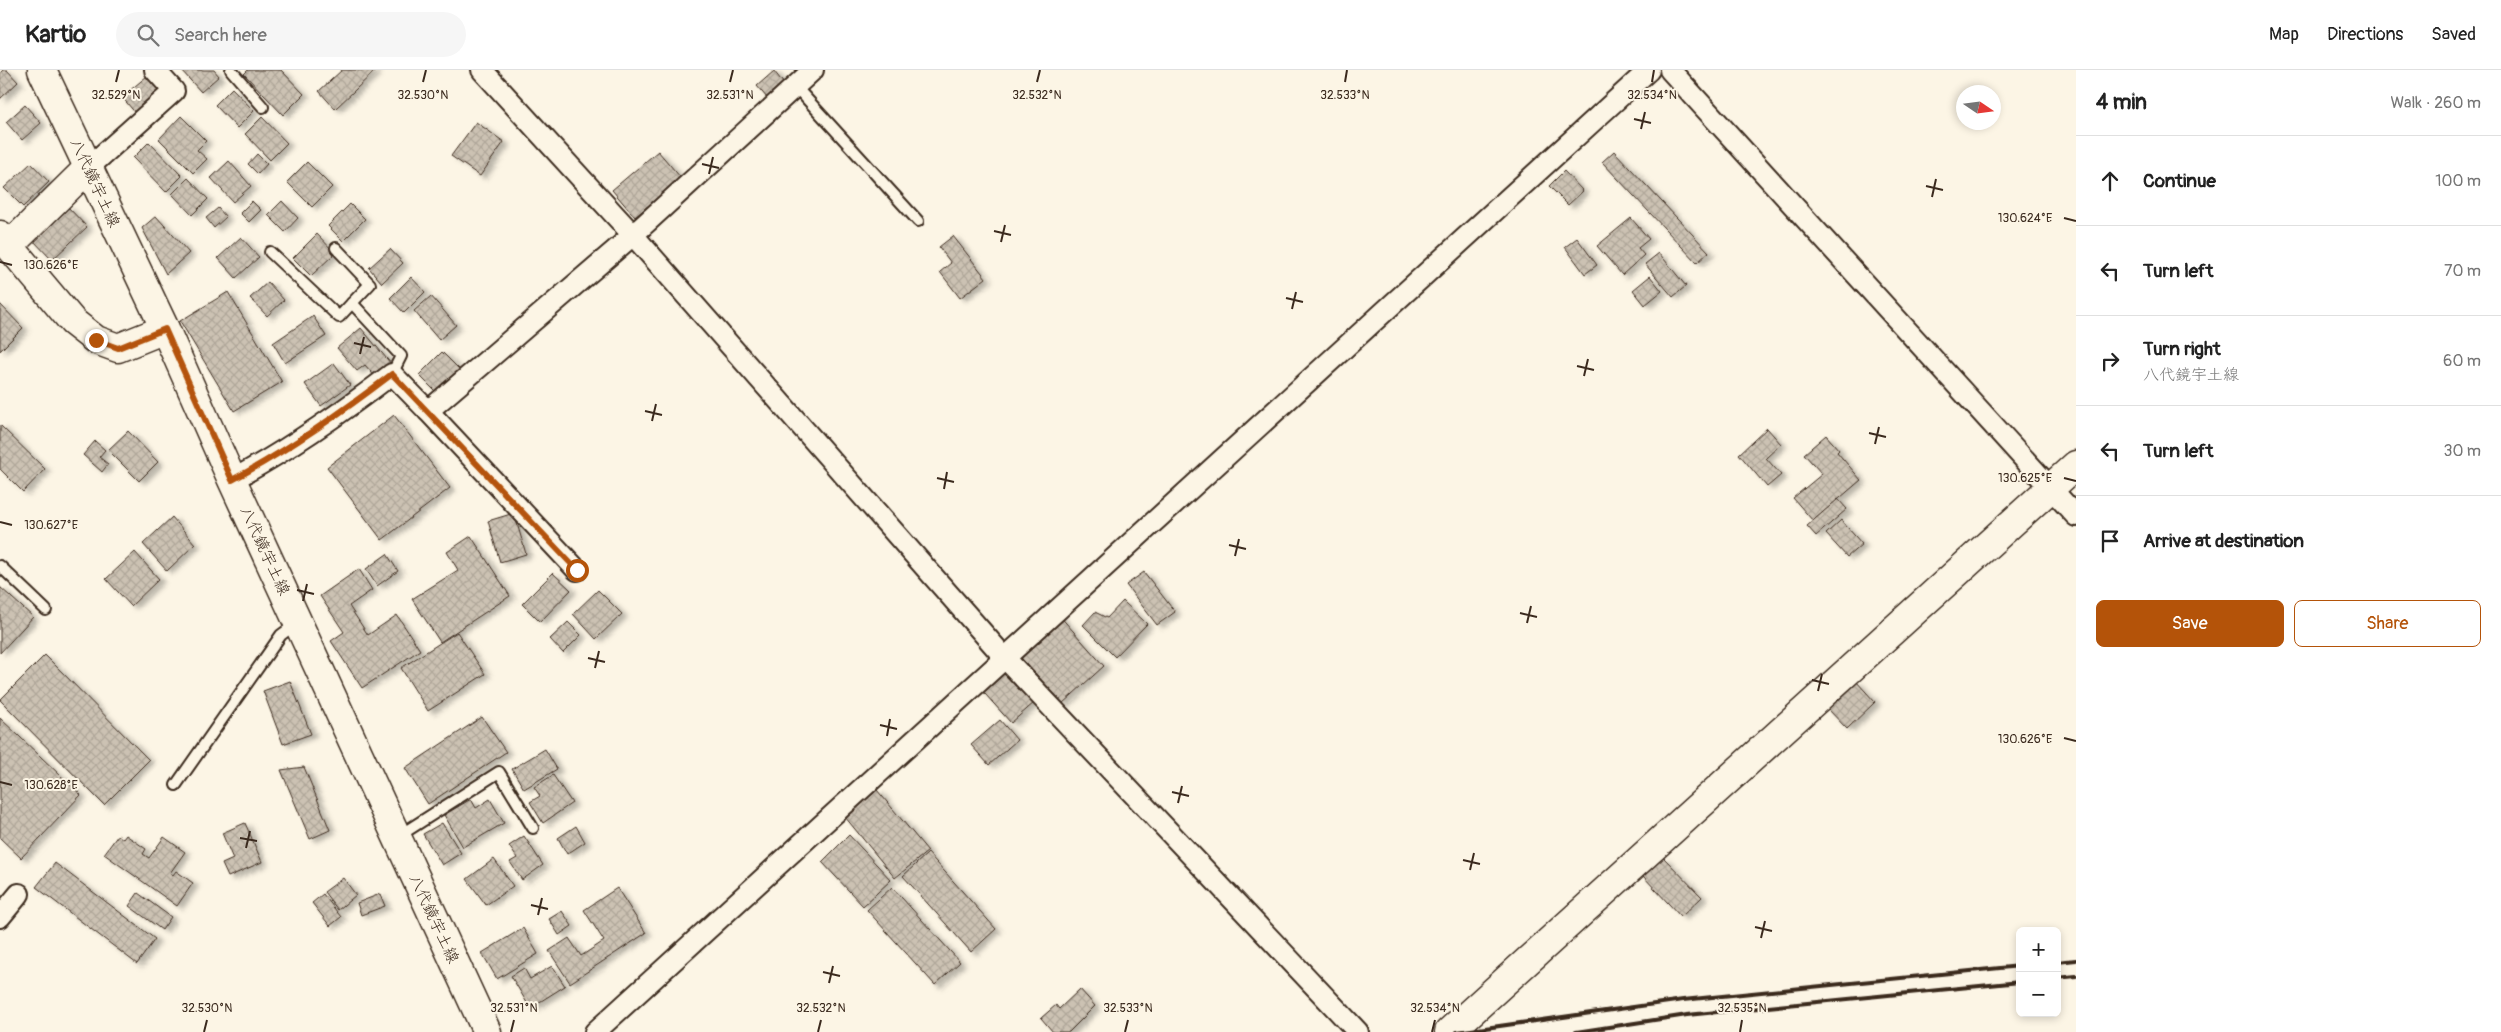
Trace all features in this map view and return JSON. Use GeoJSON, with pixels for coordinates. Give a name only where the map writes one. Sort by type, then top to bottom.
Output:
{"type":"FeatureCollection","features":[{"type":"Feature","properties":{"kind":"street","name":"八代鏡宇土線"},"geometry":{"type":"LineString","coordinates":[[42,70],[165,329],[232,480],[487,1032]]}},
{"type":"Feature","properties":{"kind":"street"},"geometry":{"type":"LineString","coordinates":[[155,70],[174,91],[5,240],[73,322],[96,340],[118,348],[165,329]]}},
{"type":"Feature","properties":{"kind":"street"},"geometry":{"type":"LineString","coordinates":[[482,70],[633,235],[1004,657],[1358,1032]]}},
{"type":"Feature","properties":{"kind":"street"},"geometry":{"type":"LineString","coordinates":[[428,411],[633,235],[812,70]]}},
{"type":"Feature","properties":{"kind":"street"},"geometry":{"type":"LineString","coordinates":[[594,1032],[1649,70]]}},
{"type":"Feature","properties":{"kind":"street"},"geometry":{"type":"LineString","coordinates":[[1670,70],[2076,516]]}},
{"type":"Feature","properties":{"kind":"street"},"geometry":{"type":"LineString","coordinates":[[232,480],[265,463],[352,405],[392,374],[577,570]]}},
{"type":"Feature","properties":{"kind":"street"},"geometry":{"type":"LineString","coordinates":[[1448,1032],[2076,465]]}},
{"type":"Feature","properties":{"kind":"street"},"geometry":{"type":"LineString","coordinates":[[0,917],[20,894]]}},
{"type":"Feature","properties":{"kind":"lane"},"geometry":{"type":"LineString","coordinates":[[231,70],[263,107]]}},
{"type":"Feature","properties":{"kind":"lane"},"geometry":{"type":"LineString","coordinates":[[795,86],[918,221]]}},
{"type":"Feature","properties":{"kind":"lane"},"geometry":{"type":"LineString","coordinates":[[270,252],[339,317],[370,284],[336,248]]}},
{"type":"Feature","properties":{"kind":"lane"},"geometry":{"type":"LineString","coordinates":[[352,303],[401,356],[392,374]]}},
{"type":"Feature","properties":{"kind":"lane"},"geometry":{"type":"LineString","coordinates":[[0,566],[46,610]]}},
{"type":"Feature","properties":{"kind":"lane"},"geometry":{"type":"LineString","coordinates":[[176,785],[281,635],[298,622]]}},
{"type":"Feature","properties":{"kind":"lane"},"geometry":{"type":"LineString","coordinates":[[396,838],[499,772],[533,828]]}},
{"type":"Feature","properties":{"kind":"building"},"geometry":{"type":"Polygon","coordinates":[[[3,70],[7,70],[18,82],[0,99],[0,73],[3,70]]]}},
{"type":"Feature","properties":{"kind":"building"},"geometry":{"type":"Polygon","coordinates":[[[181,70],[214,70],[219,76],[201,92],[181,70]]]}},
{"type":"Feature","properties":{"kind":"building"},"geometry":{"type":"Polygon","coordinates":[[[248,70],[281,70],[304,94],[283,115],[244,74],[248,70]]]}},
{"type":"Feature","properties":{"kind":"building"},"geometry":{"type":"Polygon","coordinates":[[[342,70],[376,70],[335,109],[319,91],[342,70]]]}},
{"type":"Feature","properties":{"kind":"building"},"geometry":{"type":"Polygon","coordinates":[[[774,71],[784,84],[767,98],[757,86],[774,71]]]}},
{"type":"Feature","properties":{"kind":"building"},"geometry":{"type":"Polygon","coordinates":[[[147,76],[162,94],[137,115],[122,97],[147,76]]]}},
{"type":"Feature","properties":{"kind":"building"},"geometry":{"type":"Polygon","coordinates":[[[232,88],[254,111],[237,128],[215,105],[232,88]]]}},
{"type":"Feature","properties":{"kind":"building"},"geometry":{"type":"Polygon","coordinates":[[[25,105],[41,123],[22,140],[6,122],[25,105]]]}},
{"type":"Feature","properties":{"kind":"building"},"geometry":{"type":"Polygon","coordinates":[[[181,116],[206,141],[197,150],[207,159],[193,173],[159,139],[181,116]]]}},
{"type":"Feature","properties":{"kind":"building"},"geometry":{"type":"Polygon","coordinates":[[[262,117],[287,143],[270,160],[245,134],[262,117]]]}},
{"type":"Feature","properties":{"kind":"building"},"geometry":{"type":"Polygon","coordinates":[[[476,122],[504,142],[480,176],[451,156],[476,122]]]}},
{"type":"Feature","properties":{"kind":"building"},"geometry":{"type":"Polygon","coordinates":[[[149,142],[182,176],[166,192],[133,158],[149,142]]]}},
{"type":"Feature","properties":{"kind":"building"},"geometry":{"type":"Polygon","coordinates":[[[658,151],[681,178],[635,217],[612,190],[658,151]]]}},
{"type":"Feature","properties":{"kind":"building"},"geometry":{"type":"Polygon","coordinates":[[[1614,151],[1709,252],[1697,263],[1602,162],[1614,151]]]}},
{"type":"Feature","properties":{"kind":"building"},"geometry":{"type":"Polygon","coordinates":[[[257,154],[267,164],[258,174],[248,164],[257,154]]]}},
{"type":"Feature","properties":{"kind":"building"},"geometry":{"type":"Polygon","coordinates":[[[229,161],[251,186],[233,202],[211,178],[229,161]]]}},
{"type":"Feature","properties":{"kind":"building"},"geometry":{"type":"Polygon","coordinates":[[[307,162],[332,187],[312,207],[287,182],[307,162]]]}},
{"type":"Feature","properties":{"kind":"building"},"geometry":{"type":"Polygon","coordinates":[[[31,163],[49,182],[23,207],[4,188],[31,163]]]}},
{"type":"Feature","properties":{"kind":"building"},"geometry":{"type":"Polygon","coordinates":[[[1564,171],[1583,191],[1568,205],[1549,186],[1564,171]]]}},
{"type":"Feature","properties":{"kind":"building"},"geometry":{"type":"Polygon","coordinates":[[[188,178],[208,199],[192,215],[172,194],[188,178]]]}},
{"type":"Feature","properties":{"kind":"building"},"geometry":{"type":"Polygon","coordinates":[[[252,201],[261,210],[249,222],[240,213],[252,201]]]}},
{"type":"Feature","properties":{"kind":"building"},"geometry":{"type":"Polygon","coordinates":[[[282,201],[298,218],[285,232],[268,215],[282,201]]]}},
{"type":"Feature","properties":{"kind":"building"},"geometry":{"type":"Polygon","coordinates":[[[350,204],[365,219],[343,241],[328,226],[350,204]]]}},
{"type":"Feature","properties":{"kind":"building"},"geometry":{"type":"Polygon","coordinates":[[[67,206],[87,227],[52,260],[32,239],[67,206]]]}},
{"type":"Feature","properties":{"kind":"building"},"geometry":{"type":"Polygon","coordinates":[[[218,208],[226,217],[214,228],[206,218],[218,208]]]}},
{"type":"Feature","properties":{"kind":"building"},"geometry":{"type":"Polygon","coordinates":[[[156,216],[189,253],[166,274],[142,228],[156,216]]]}},
{"type":"Feature","properties":{"kind":"building"},"geometry":{"type":"Polygon","coordinates":[[[1631,218],[1649,239],[1638,248],[1644,255],[1622,275],[1597,246],[1631,218]]]}},
{"type":"Feature","properties":{"kind":"building"},"geometry":{"type":"Polygon","coordinates":[[[317,234],[335,253],[311,276],[293,258],[317,234]]]}},
{"type":"Feature","properties":{"kind":"building"},"geometry":{"type":"Polygon","coordinates":[[[953,236],[986,278],[960,298],[940,272],[951,263],[939,247],[953,236]]]}},
{"type":"Feature","properties":{"kind":"building"},"geometry":{"type":"Polygon","coordinates":[[[241,237],[259,257],[236,278],[218,258],[241,237]]]}},
{"type":"Feature","properties":{"kind":"building"},"geometry":{"type":"Polygon","coordinates":[[[1577,238],[1597,265],[1585,274],[1565,247],[1577,238]]]}},
{"type":"Feature","properties":{"kind":"building"},"geometry":{"type":"Polygon","coordinates":[[[390,249],[403,263],[382,283],[369,268],[390,249]]]}},
{"type":"Feature","properties":{"kind":"building"},"geometry":{"type":"Polygon","coordinates":[[[1659,253],[1686,286],[1673,297],[1645,264],[1659,253]]]}},
{"type":"Feature","properties":{"kind":"building"},"geometry":{"type":"Polygon","coordinates":[[[1650,276],[1662,291],[1645,305],[1633,290],[1650,276]]]}},
{"type":"Feature","properties":{"kind":"building"},"geometry":{"type":"Polygon","coordinates":[[[411,277],[425,292],[404,313],[390,298],[411,277]]]}},
{"type":"Feature","properties":{"kind":"building"},"geometry":{"type":"Polygon","coordinates":[[[268,282],[284,300],[267,316],[250,298],[268,282]]]}},
{"type":"Feature","properties":{"kind":"building"},"geometry":{"type":"Polygon","coordinates":[[[228,292],[282,382],[234,411],[180,321],[228,292]]]}},
{"type":"Feature","properties":{"kind":"building"},"geometry":{"type":"Polygon","coordinates":[[[431,296],[456,325],[439,340],[414,311],[431,296]]]}},
{"type":"Feature","properties":{"kind":"building"},"geometry":{"type":"Polygon","coordinates":[[[0,304],[23,328],[0,351],[0,304]]]}},
{"type":"Feature","properties":{"kind":"building"},"geometry":{"type":"Polygon","coordinates":[[[313,316],[326,336],[285,363],[273,343],[313,316]]]}},
{"type":"Feature","properties":{"kind":"building"},"geometry":{"type":"Polygon","coordinates":[[[361,328],[392,365],[376,378],[365,365],[357,371],[337,348],[361,328]]]}},
{"type":"Feature","properties":{"kind":"building"},"geometry":{"type":"Polygon","coordinates":[[[442,352],[462,372],[439,395],[419,375],[442,352]]]}},
{"type":"Feature","properties":{"kind":"building"},"geometry":{"type":"Polygon","coordinates":[[[334,363],[350,385],[321,406],[305,384],[334,363]]]}},
{"type":"Feature","properties":{"kind":"building"},"geometry":{"type":"Polygon","coordinates":[[[394,415],[450,488],[382,540],[327,467],[394,415]]]}},
{"type":"Feature","properties":{"kind":"building"},"geometry":{"type":"Polygon","coordinates":[[[0,425],[45,469],[23,492],[0,469],[0,425]]]}},
{"type":"Feature","properties":{"kind":"building"},"geometry":{"type":"Polygon","coordinates":[[[1767,428],[1781,444],[1766,458],[1781,475],[1767,487],[1739,454],[1767,428]]]}},
{"type":"Feature","properties":{"kind":"building"},"geometry":{"type":"Polygon","coordinates":[[[128,431],[158,462],[139,481],[108,450],[128,431]]]}},
{"type":"Feature","properties":{"kind":"building"},"geometry":{"type":"Polygon","coordinates":[[[1826,435],[1839,450],[1837,452],[1861,480],[1813,521],[1793,498],[1822,474],[1804,454],[1826,435]]]}},
{"type":"Feature","properties":{"kind":"building"},"geometry":{"type":"Polygon","coordinates":[[[95,441],[105,450],[99,457],[108,464],[102,472],[83,455],[95,441]]]}},
{"type":"Feature","properties":{"kind":"building"},"geometry":{"type":"Polygon","coordinates":[[[1838,499],[1847,509],[1816,536],[1807,526],[1838,499]]]}},
{"type":"Feature","properties":{"kind":"building"},"geometry":{"type":"Polygon","coordinates":[[[514,513],[526,554],[500,562],[488,521],[514,513]]]}},
{"type":"Feature","properties":{"kind":"building"},"geometry":{"type":"Polygon","coordinates":[[[172,517],[195,544],[167,571],[143,544],[172,517]]]}},
{"type":"Feature","properties":{"kind":"building"},"geometry":{"type":"Polygon","coordinates":[[[1841,520],[1862,544],[1847,557],[1826,534],[1841,520]]]}},
{"type":"Feature","properties":{"kind":"building"},"geometry":{"type":"Polygon","coordinates":[[[471,536],[510,596],[440,642],[412,599],[458,570],[447,552],[471,536]]]}},
{"type":"Feature","properties":{"kind":"building"},"geometry":{"type":"Polygon","coordinates":[[[135,552],[159,579],[131,606],[106,579],[135,552]]]}},
{"type":"Feature","properties":{"kind":"building"},"geometry":{"type":"Polygon","coordinates":[[[387,554],[398,571],[377,586],[366,569],[387,554]]]}},
{"type":"Feature","properties":{"kind":"building"},"geometry":{"type":"Polygon","coordinates":[[[359,569],[372,590],[349,606],[368,635],[397,615],[420,650],[362,688],[331,641],[344,632],[320,596],[359,569]]]}},
{"type":"Feature","properties":{"kind":"building"},"geometry":{"type":"Polygon","coordinates":[[[1144,572],[1175,612],[1157,625],[1126,585],[1144,572]]]}},
{"type":"Feature","properties":{"kind":"building"},"geometry":{"type":"Polygon","coordinates":[[[553,573],[571,590],[540,622],[522,604],[553,573]]]}},
{"type":"Feature","properties":{"kind":"building"},"geometry":{"type":"Polygon","coordinates":[[[0,587],[33,617],[0,653],[0,587]]]}},
{"type":"Feature","properties":{"kind":"building"},"geometry":{"type":"Polygon","coordinates":[[[598,590],[622,614],[596,639],[573,614],[598,590]]]}},
{"type":"Feature","properties":{"kind":"building"},"geometry":{"type":"Polygon","coordinates":[[[1123,601],[1147,624],[1115,657],[1083,625],[1095,612],[1107,618],[1123,601]]]}},
{"type":"Feature","properties":{"kind":"building"},"geometry":{"type":"Polygon","coordinates":[[[1058,614],[1104,666],[1062,704],[1016,652],[1058,614]]]}},
{"type":"Feature","properties":{"kind":"building"},"geometry":{"type":"Polygon","coordinates":[[[568,622],[581,635],[563,653],[550,639],[568,622]]]}},
{"type":"Feature","properties":{"kind":"building"},"geometry":{"type":"Polygon","coordinates":[[[457,632],[485,674],[428,711],[401,668],[457,632]]]}},
{"type":"Feature","properties":{"kind":"building"},"geometry":{"type":"Polygon","coordinates":[[[45,655],[149,760],[104,805],[0,700],[45,655]]]}},
{"type":"Feature","properties":{"kind":"building"},"geometry":{"type":"Polygon","coordinates":[[[1001,664],[1035,702],[1011,723],[977,685],[1001,664]]]}},
{"type":"Feature","properties":{"kind":"building"},"geometry":{"type":"Polygon","coordinates":[[[290,681],[311,734],[283,744],[263,691],[290,681]]]}},
{"type":"Feature","properties":{"kind":"building"},"geometry":{"type":"Polygon","coordinates":[[[1856,681],[1875,702],[1847,729],[1827,708],[1856,681]]]}},
{"type":"Feature","properties":{"kind":"building"},"geometry":{"type":"Polygon","coordinates":[[[482,717],[506,752],[428,804],[405,768],[482,717]]]}},
{"type":"Feature","properties":{"kind":"building"},"geometry":{"type":"Polygon","coordinates":[[[0,718],[81,795],[21,858],[0,838],[0,718]]]}},
{"type":"Feature","properties":{"kind":"building"},"geometry":{"type":"Polygon","coordinates":[[[1000,720],[1017,740],[989,765],[971,745],[1000,720]]]}},
{"type":"Feature","properties":{"kind":"building"},"geometry":{"type":"Polygon","coordinates":[[[545,749],[557,769],[524,789],[512,769],[545,749]]]}},
{"type":"Feature","properties":{"kind":"building"},"geometry":{"type":"Polygon","coordinates":[[[304,767],[330,830],[310,839],[281,770],[304,767]]]}},
{"type":"Feature","properties":{"kind":"building"},"geometry":{"type":"Polygon","coordinates":[[[553,775],[572,803],[543,823],[530,802],[540,796],[534,787],[553,775]]]}},
{"type":"Feature","properties":{"kind":"building"},"geometry":{"type":"Polygon","coordinates":[[[877,790],[928,851],[895,878],[845,817],[877,790]]]}},
{"type":"Feature","properties":{"kind":"building"},"geometry":{"type":"Polygon","coordinates":[[[471,799],[476,808],[490,799],[504,823],[463,847],[444,815],[471,799]]]}},
{"type":"Feature","properties":{"kind":"building"},"geometry":{"type":"Polygon","coordinates":[[[245,823],[262,862],[228,877],[222,864],[233,859],[222,833],[245,823]]]}},
{"type":"Feature","properties":{"kind":"building"},"geometry":{"type":"Polygon","coordinates":[[[442,823],[461,853],[442,865],[423,834],[442,823]]]}},
{"type":"Feature","properties":{"kind":"building"},"geometry":{"type":"Polygon","coordinates":[[[576,826],[585,842],[567,854],[558,838],[576,826]]]}},
{"type":"Feature","properties":{"kind":"building"},"geometry":{"type":"Polygon","coordinates":[[[118,835],[123,839],[126,835],[146,849],[143,854],[149,858],[164,837],[185,852],[170,873],[173,875],[176,871],[193,883],[177,906],[104,854],[118,835]]]}},
{"type":"Feature","properties":{"kind":"building"},"geometry":{"type":"Polygon","coordinates":[[[849,835],[891,880],[863,906],[822,862],[849,835]]]}},
{"type":"Feature","properties":{"kind":"building"},"geometry":{"type":"Polygon","coordinates":[[[524,836],[543,865],[522,880],[510,862],[517,858],[509,846],[524,836]]]}},
{"type":"Feature","properties":{"kind":"building"},"geometry":{"type":"Polygon","coordinates":[[[928,853],[996,929],[971,952],[903,876],[928,853]]]}},
{"type":"Feature","properties":{"kind":"building"},"geometry":{"type":"Polygon","coordinates":[[[1663,857],[1702,897],[1681,917],[1643,876],[1663,857]]]}},
{"type":"Feature","properties":{"kind":"building"},"geometry":{"type":"Polygon","coordinates":[[[494,859],[513,886],[486,905],[467,879],[494,859]]]}},
{"type":"Feature","properties":{"kind":"building"},"geometry":{"type":"Polygon","coordinates":[[[55,863],[155,939],[137,964],[36,887],[55,863]]]}},
{"type":"Feature","properties":{"kind":"building"},"geometry":{"type":"Polygon","coordinates":[[[343,878],[356,895],[338,910],[324,892],[343,878]]]}},
{"type":"Feature","properties":{"kind":"building"},"geometry":{"type":"Polygon","coordinates":[[[892,887],[960,962],[935,985],[867,910],[892,887]]]}},
{"type":"Feature","properties":{"kind":"building"},"geometry":{"type":"Polygon","coordinates":[[[617,888],[646,933],[570,983],[549,951],[569,938],[581,956],[604,941],[584,910],[617,888]]]}},
{"type":"Feature","properties":{"kind":"building"},"geometry":{"type":"Polygon","coordinates":[[[138,893],[171,917],[162,930],[129,906],[138,893]]]}},
{"type":"Feature","properties":{"kind":"building"},"geometry":{"type":"Polygon","coordinates":[[[323,894],[341,917],[330,926],[312,903],[323,894]]]}},
{"type":"Feature","properties":{"kind":"building"},"geometry":{"type":"Polygon","coordinates":[[[380,894],[385,906],[361,915],[357,903],[380,894]]]}},
{"type":"Feature","properties":{"kind":"building"},"geometry":{"type":"Polygon","coordinates":[[[562,911],[572,926],[559,935],[549,919],[562,911]]]}},
{"type":"Feature","properties":{"kind":"building"},"geometry":{"type":"Polygon","coordinates":[[[523,928],[538,954],[497,979],[482,953],[523,928]]]}},
{"type":"Feature","properties":{"kind":"building"},"geometry":{"type":"Polygon","coordinates":[[[552,966],[565,986],[530,1008],[511,976],[524,968],[530,979],[552,966]]]}},
{"type":"Feature","properties":{"kind":"building"},"geometry":{"type":"Polygon","coordinates":[[[1080,989],[1095,1006],[1069,1032],[1053,1032],[1041,1018],[1056,1005],[1059,1009],[1080,989]]]}},
{"type":"Feature","properties":{"kind":"railway"},"geometry":{"type":"LineString","coordinates":[[2061,962],[2076,960]]}},
{"type":"Feature","properties":{"kind":"railway"},"geometry":{"type":"LineString","coordinates":[[1457,1032],[1683,1000],[2016,966]]}},
{"type":"Feature","properties":{"kind":"railway"},"geometry":{"type":"LineString","coordinates":[[2061,978],[2076,976]]}},
{"type":"Feature","properties":{"kind":"railway"},"geometry":{"type":"LineString","coordinates":[[1576,1032],[1687,1015],[2016,982]]}},
{"type":"Feature","properties":{"kind":"route"},"geometry":{"type":"LineString","coordinates":[[96,340],[118,348],[165,329],[232,480],[265,463],[352,405],[392,374],[577,570]]}}]}
